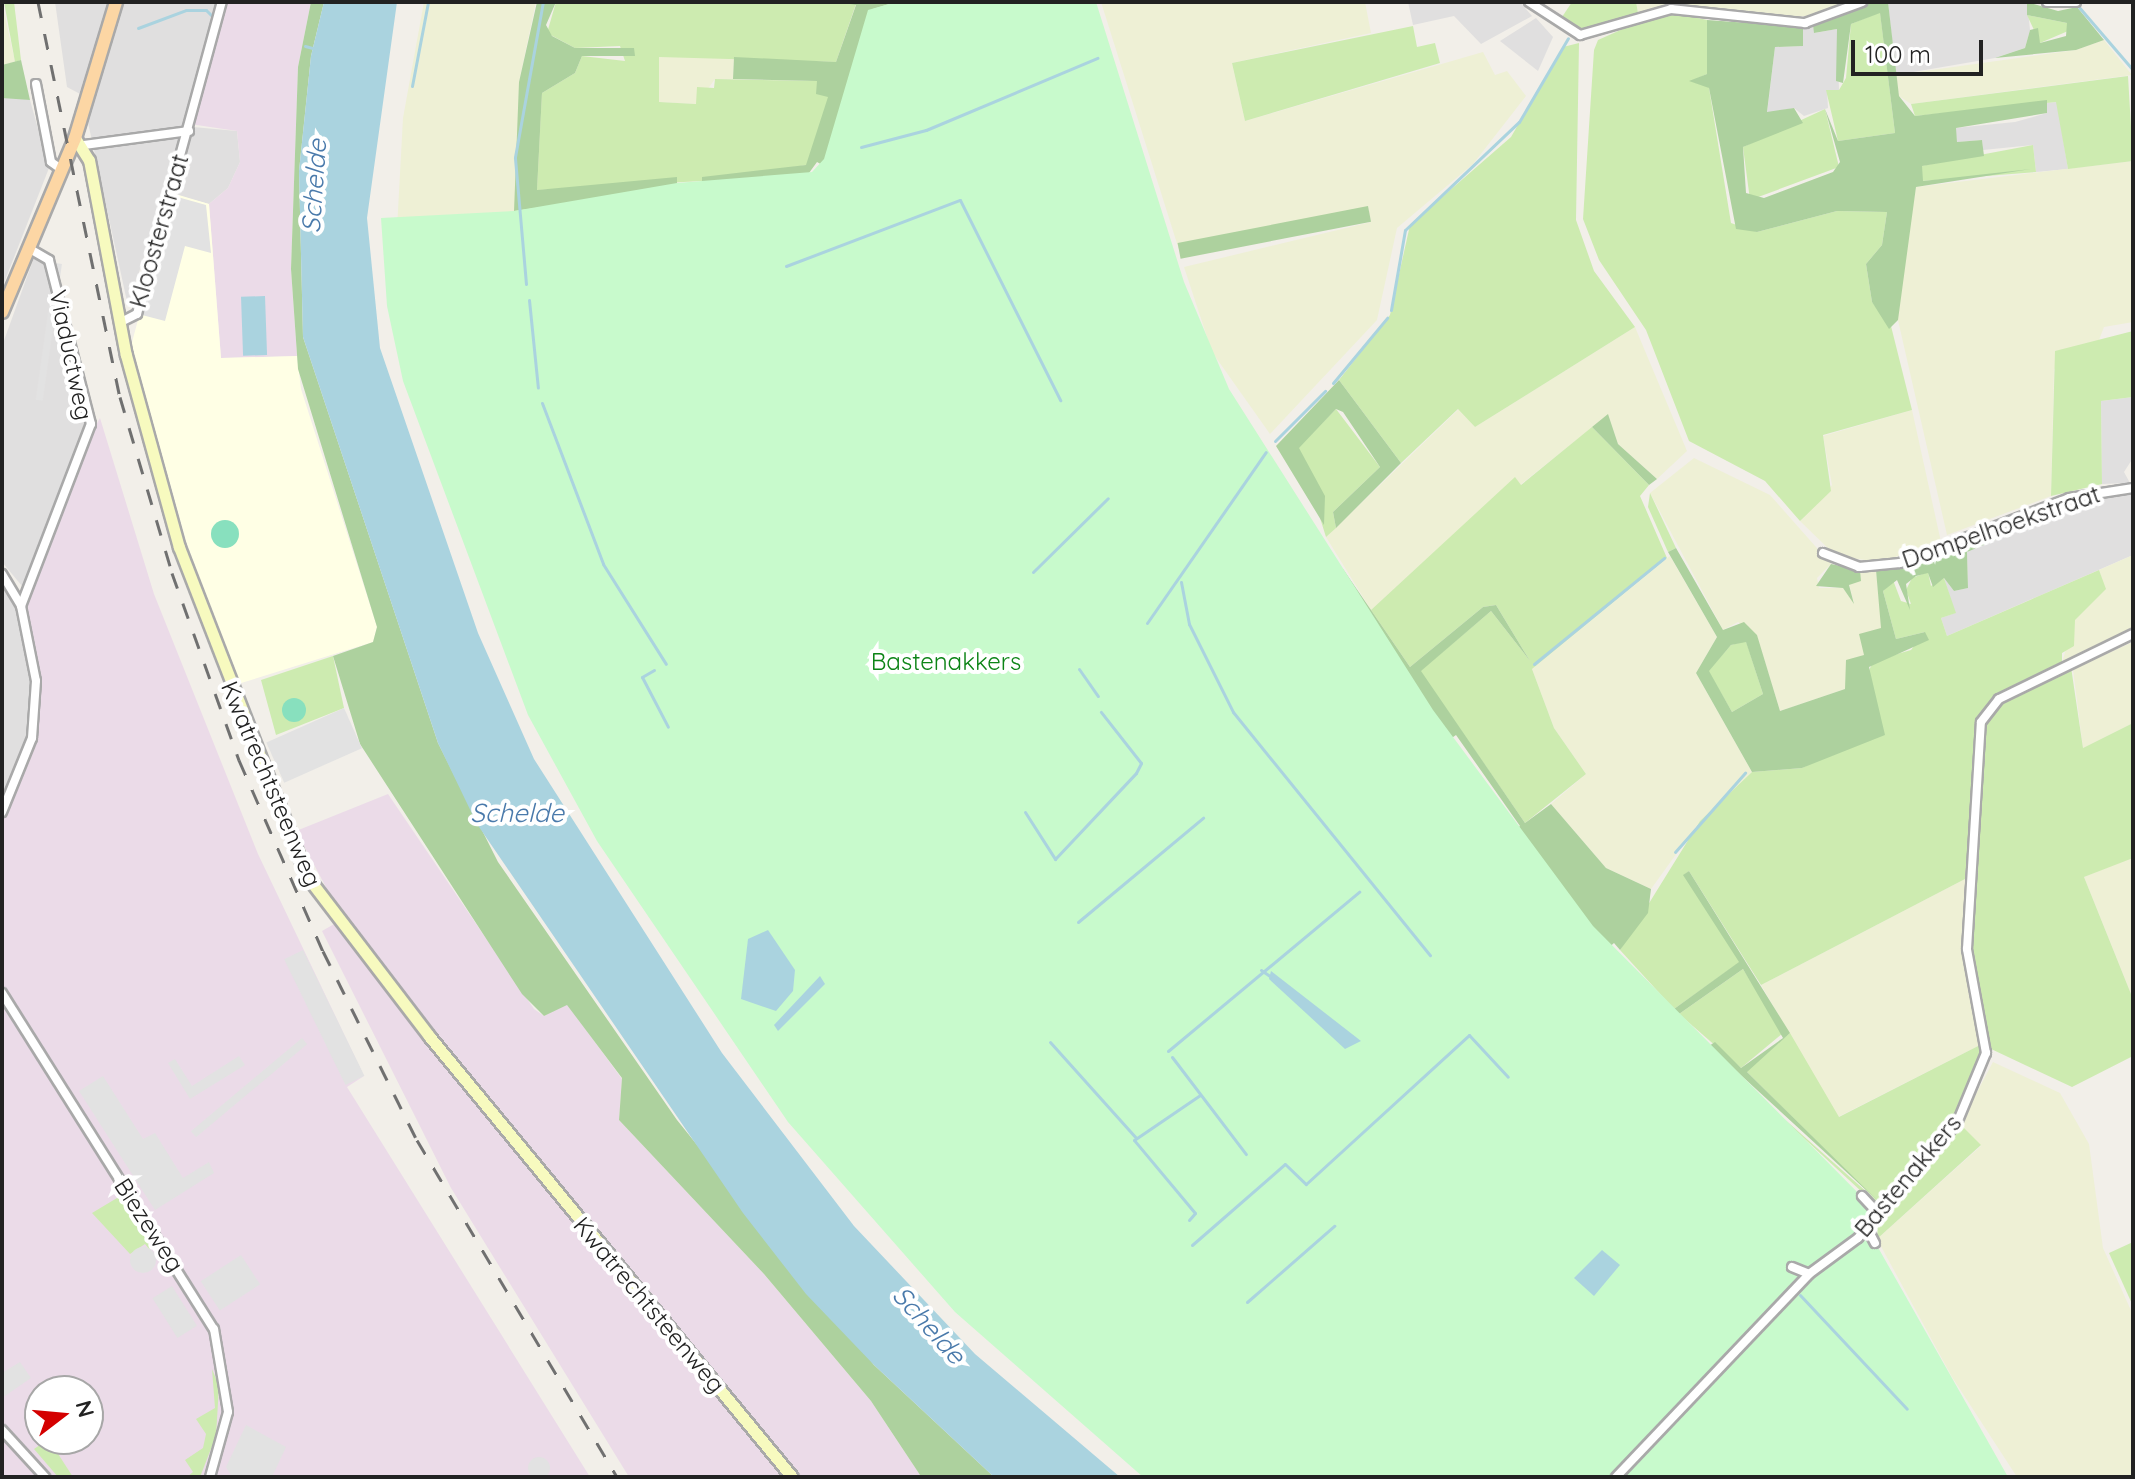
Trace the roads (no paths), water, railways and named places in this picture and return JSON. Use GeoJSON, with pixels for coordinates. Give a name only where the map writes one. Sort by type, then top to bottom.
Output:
{"type":"FeatureCollection","features":[{"type":"Feature","properties":{"kind":"main road"},"geometry":{"type":"LineString","coordinates":[[2,312],[61,169],[80,142],[116,2]]}},
{"type":"Feature","properties":{"kind":"street","name":"Kloosterstraat"},"geometry":{"type":"LineString","coordinates":[[121,322],[137,314],[222,2]]}},
{"type":"Feature","properties":{"kind":"street"},"geometry":{"type":"LineString","coordinates":[[1529,2],[1564,30],[1588,35],[1671,9],[1805,23],[1862,2]]}},
{"type":"Feature","properties":{"kind":"street"},"geometry":{"type":"LineString","coordinates":[[2047,2],[2076,2]]}},
{"type":"Feature","properties":{"kind":"street"},"geometry":{"type":"LineString","coordinates":[[36,84],[51,162],[61,169]]}},
{"type":"Feature","properties":{"kind":"street","name":"Kloosterstraat"},"geometry":{"type":"LineString","coordinates":[[80,142],[189,131]]}},
{"type":"Feature","properties":{"kind":"street","name":"Kwatrechtsteenweg"},"geometry":{"type":"LineString","coordinates":[[80,142],[157,477],[207,631],[316,891],[792,1477]]}},
{"type":"Feature","properties":{"kind":"street","name":"Viaductweg"},"geometry":{"type":"LineString","coordinates":[[21,606],[91,424],[49,260],[28,248]]}},
{"type":"Feature","properties":{"kind":"street","name":"Dompelhoekstraat"},"geometry":{"type":"LineString","coordinates":[[1823,553],[1859,567],[1900,563],[2069,498],[2133,488]]}},
{"type":"Feature","properties":{"kind":"street"},"geometry":{"type":"LineString","coordinates":[[2,574],[21,606],[35,714],[2,812]]}},
{"type":"Feature","properties":{"kind":"street","name":"Bastenakkers"},"geometry":{"type":"LineString","coordinates":[[1616,1477],[1809,1274],[1867,1228],[1957,1123],[1984,1070],[1967,949],[1981,722],[1999,699],[2133,634]]}},
{"type":"Feature","properties":{"kind":"street","name":"Biezeweg"},"geometry":{"type":"LineString","coordinates":[[2,993],[214,1329],[228,1412],[210,1477]]}},
{"type":"Feature","properties":{"kind":"street"},"geometry":{"type":"LineString","coordinates":[[1862,1196],[1878,1213]]}},
{"type":"Feature","properties":{"kind":"street"},"geometry":{"type":"LineString","coordinates":[[1867,1228],[1875,1243]]}},
{"type":"Feature","properties":{"kind":"street"},"geometry":{"type":"LineString","coordinates":[[1792,1267],[1809,1274]]}},
{"type":"Feature","properties":{"kind":"street"},"geometry":{"type":"LineString","coordinates":[[2,1430],[45,1477]]}},
{"type":"Feature","properties":{"kind":"water","name":"Schelde"},"geometry":{"type":"Polygon","coordinates":[[[324,2],[397,2],[367,218],[380,348],[478,633],[534,759],[722,1053],[854,1226],[975,1354],[1120,1477],[994,1477],[874,1365],[806,1294],[743,1213],[477,824],[438,743],[303,337],[299,171],[311,56],[324,2]]]}},
{"type":"Feature","properties":{"kind":"water"},"geometry":{"type":"Polygon","coordinates":[[[265,296],[267,355],[243,356],[241,297],[265,296]]]}},
{"type":"Feature","properties":{"kind":"water"},"geometry":{"type":"Polygon","coordinates":[[[768,930],[795,970],[793,991],[776,1011],[741,999],[748,939],[768,930]]]}},
{"type":"Feature","properties":{"kind":"water"},"geometry":{"type":"Polygon","coordinates":[[[1271,971],[1361,1041],[1345,1049],[1269,979],[1271,971]]]}},
{"type":"Feature","properties":{"kind":"water"},"geometry":{"type":"Polygon","coordinates":[[[820,976],[825,984],[778,1031],[774,1025],[820,976]]]}},
{"type":"Feature","properties":{"kind":"water"},"geometry":{"type":"Polygon","coordinates":[[[1602,1250],[1620,1265],[1594,1296],[1574,1278],[1602,1250]]]}},
{"type":"Feature","properties":{"kind":"waterway"},"geometry":{"type":"LineString","coordinates":[[412,86],[428,2]]}},
{"type":"Feature","properties":{"kind":"waterway"},"geometry":{"type":"LineString","coordinates":[[526,284],[515,157],[543,2]]}},
{"type":"Feature","properties":{"kind":"waterway"},"geometry":{"type":"LineString","coordinates":[[2078,6],[2133,70]]}},
{"type":"Feature","properties":{"kind":"waterway"},"geometry":{"type":"LineString","coordinates":[[138,28],[186,10],[206,10],[214,18]]}},
{"type":"Feature","properties":{"kind":"waterway"},"geometry":{"type":"LineString","coordinates":[[1391,310],[1405,230],[1519,122],[1568,38]]}},
{"type":"Feature","properties":{"kind":"waterway"},"geometry":{"type":"LineString","coordinates":[[305,46],[316,49]]}},
{"type":"Feature","properties":{"kind":"waterway"},"geometry":{"type":"LineString","coordinates":[[861,147],[926,130],[1097,58]]}},
{"type":"Feature","properties":{"kind":"waterway"},"geometry":{"type":"LineString","coordinates":[[786,266],[960,200],[1060,400]]}},
{"type":"Feature","properties":{"kind":"waterway"},"geometry":{"type":"LineString","coordinates":[[529,300],[538,388]]}},
{"type":"Feature","properties":{"kind":"waterway"},"geometry":{"type":"LineString","coordinates":[[1333,383],[1387,318]]}},
{"type":"Feature","properties":{"kind":"waterway"},"geometry":{"type":"LineString","coordinates":[[1275,441],[1325,391]]}},
{"type":"Feature","properties":{"kind":"waterway"},"geometry":{"type":"LineString","coordinates":[[542,403],[603,564],[666,664]]}},
{"type":"Feature","properties":{"kind":"waterway"},"geometry":{"type":"LineString","coordinates":[[1147,623],[1266,452]]}},
{"type":"Feature","properties":{"kind":"waterway"},"geometry":{"type":"LineString","coordinates":[[1033,572],[1108,498]]}},
{"type":"Feature","properties":{"kind":"waterway"},"geometry":{"type":"LineString","coordinates":[[1534,664],[1664,558]]}},
{"type":"Feature","properties":{"kind":"waterway"},"geometry":{"type":"LineString","coordinates":[[1181,582],[1189,624],[1233,712],[1430,955]]}},
{"type":"Feature","properties":{"kind":"waterway"},"geometry":{"type":"LineString","coordinates":[[1079,669],[1098,696]]}},
{"type":"Feature","properties":{"kind":"waterway"},"geometry":{"type":"LineString","coordinates":[[654,670],[642,677],[668,727]]}},
{"type":"Feature","properties":{"kind":"waterway"},"geometry":{"type":"LineString","coordinates":[[1025,812],[1055,859],[1136,773],[1141,763],[1101,712]]}},
{"type":"Feature","properties":{"kind":"waterway"},"geometry":{"type":"LineString","coordinates":[[1675,852],[1745,773]]}},
{"type":"Feature","properties":{"kind":"waterway"},"geometry":{"type":"LineString","coordinates":[[1078,922],[1203,818]]}},
{"type":"Feature","properties":{"kind":"waterway"},"geometry":{"type":"LineString","coordinates":[[1168,1051],[1359,892]]}},
{"type":"Feature","properties":{"kind":"waterway"},"geometry":{"type":"LineString","coordinates":[[1261,970],[1270,976]]}},
{"type":"Feature","properties":{"kind":"waterway"},"geometry":{"type":"LineString","coordinates":[[1192,1245],[1285,1164],[1306,1184],[1469,1035],[1508,1077]]}},
{"type":"Feature","properties":{"kind":"waterway"},"geometry":{"type":"LineString","coordinates":[[1050,1042],[1136,1138]]}},
{"type":"Feature","properties":{"kind":"waterway"},"geometry":{"type":"LineString","coordinates":[[1172,1057],[1246,1154]]}},
{"type":"Feature","properties":{"kind":"waterway"},"geometry":{"type":"LineString","coordinates":[[1189,1220],[1195,1213],[1134,1140],[1200,1095]]}},
{"type":"Feature","properties":{"kind":"waterway"},"geometry":{"type":"LineString","coordinates":[[1247,1302],[1334,1226]]}},
{"type":"Feature","properties":{"kind":"waterway"},"geometry":{"type":"LineString","coordinates":[[1800,1295],[1907,1409]]}},
{"type":"Feature","properties":{"kind":"railway"},"geometry":{"type":"LineString","coordinates":[[38,2],[120,397],[172,573],[239,760],[323,951],[417,1140],[617,1477]]}}]}
